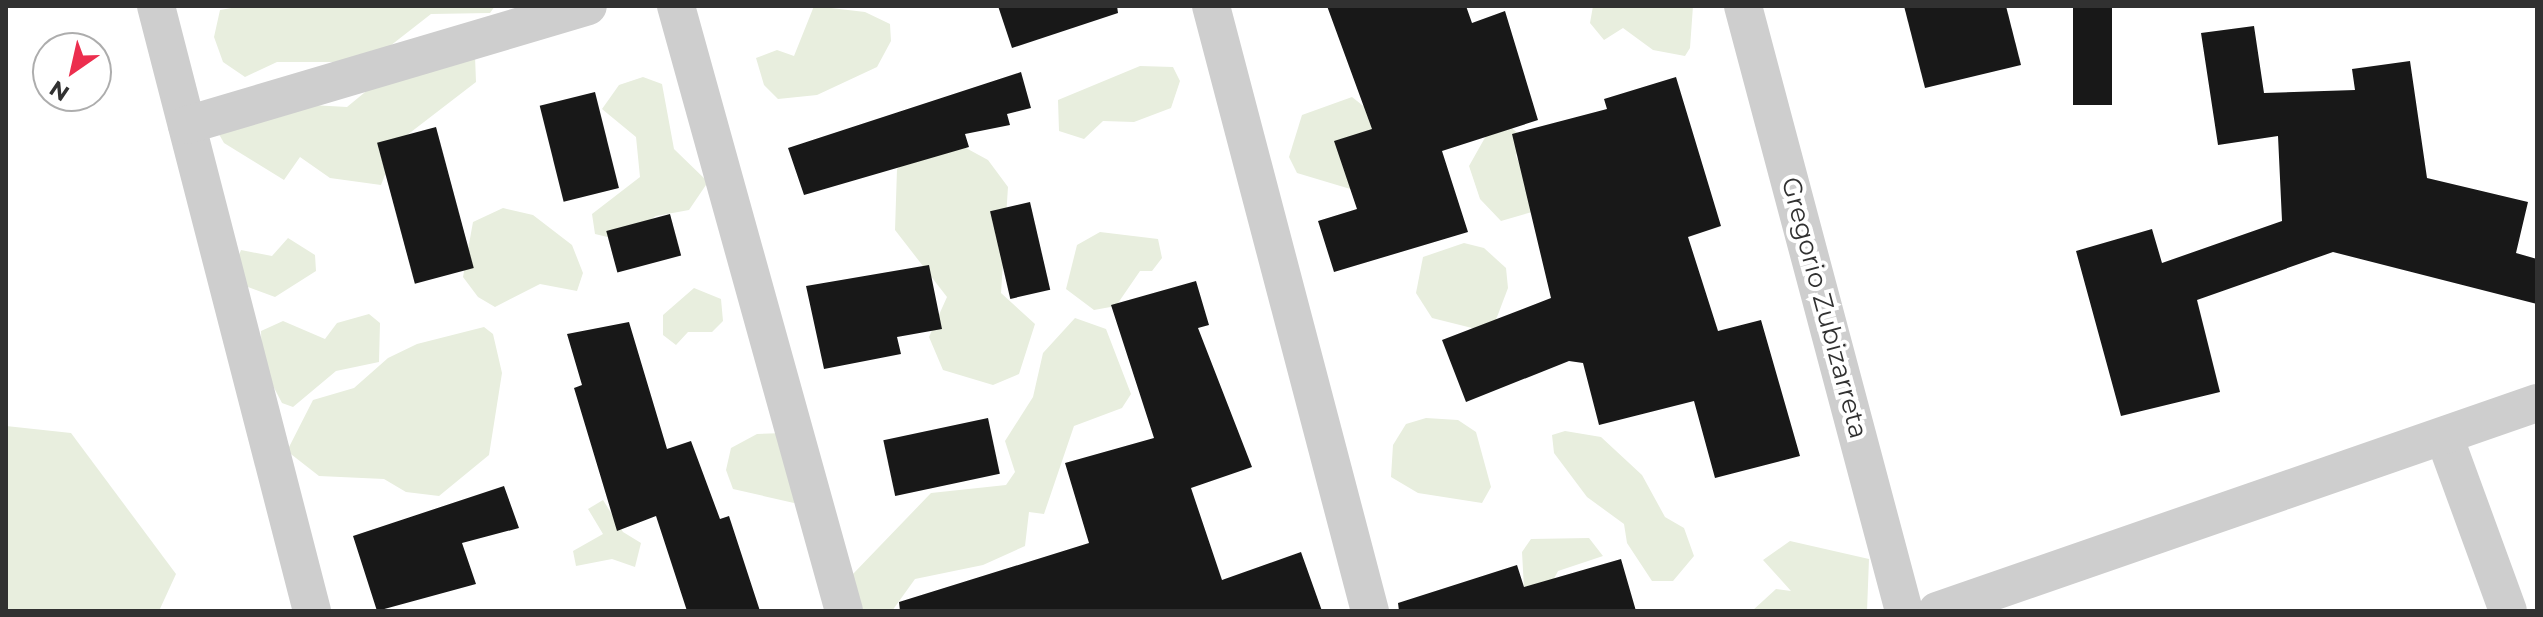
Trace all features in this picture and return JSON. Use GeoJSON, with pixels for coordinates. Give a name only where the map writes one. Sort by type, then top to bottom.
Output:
{"type":"FeatureCollection","features":[{"type":"Feature","properties":{"kind":"street"},"geometry":{"type":"LineString","coordinates":[[156,6],[312,611]]}},
{"type":"Feature","properties":{"kind":"street"},"geometry":{"type":"LineString","coordinates":[[187,125],[588,6]]}},
{"type":"Feature","properties":{"kind":"street"},"geometry":{"type":"LineString","coordinates":[[676,6],[844,611]]}},
{"type":"Feature","properties":{"kind":"street"},"geometry":{"type":"LineString","coordinates":[[1211,6],[1370,611]]}},
{"type":"Feature","properties":{"kind":"street","name":"Gregorio Zubizarreta"},"geometry":{"type":"LineString","coordinates":[[1743,6],[1904,611]]}},
{"type":"Feature","properties":{"kind":"street"},"geometry":{"type":"LineString","coordinates":[[1937,611],[2537,403]]}},
{"type":"Feature","properties":{"kind":"street"},"geometry":{"type":"LineString","coordinates":[[2444,436],[2508,611]]}},
{"type":"Feature","properties":{"kind":"green space"},"geometry":{"type":"Polygon","coordinates":[[[243,6],[495,6],[490,13],[431,14],[390,46],[351,62],[277,62],[245,77],[223,62],[214,37],[220,10],[243,6]]]}},
{"type":"Feature","properties":{"kind":"green space"},"geometry":{"type":"Polygon","coordinates":[[[814,6],[865,12],[890,24],[891,41],[877,67],[817,95],[778,99],[764,85],[756,58],[777,50],[794,56],[814,6]]]}},
{"type":"Feature","properties":{"kind":"green space"},"geometry":{"type":"Polygon","coordinates":[[[1593,6],[1693,6],[1690,48],[1685,56],[1653,50],[1623,28],[1604,40],[1590,23],[1593,6]]]}},
{"type":"Feature","properties":{"kind":"green space"},"geometry":{"type":"Polygon","coordinates":[[[474,30],[476,82],[398,142],[381,185],[330,178],[300,157],[284,180],[224,143],[212,122],[222,100],[347,107],[426,42],[474,30]]]}},
{"type":"Feature","properties":{"kind":"green space"},"geometry":{"type":"Polygon","coordinates":[[[1140,66],[1173,67],[1180,81],[1171,108],[1134,122],[1103,121],[1084,139],[1059,131],[1058,100],[1140,66]]]}},
{"type":"Feature","properties":{"kind":"green space"},"geometry":{"type":"Polygon","coordinates":[[[643,77],[662,84],[674,149],[708,182],[689,210],[656,216],[620,240],[595,234],[592,214],[640,177],[636,137],[602,109],[619,85],[643,77]]]}},
{"type":"Feature","properties":{"kind":"green space"},"geometry":{"type":"Polygon","coordinates":[[[1352,97],[1386,124],[1377,197],[1297,173],[1289,157],[1302,115],[1352,97]]]}},
{"type":"Feature","properties":{"kind":"green space"},"geometry":{"type":"Polygon","coordinates":[[[1506,123],[1521,136],[1516,156],[1539,210],[1501,221],[1480,199],[1469,166],[1491,127],[1506,123]]]}},
{"type":"Feature","properties":{"kind":"green space"},"geometry":{"type":"Polygon","coordinates":[[[942,135],[988,160],[1008,187],[1001,293],[1035,324],[1019,374],[993,385],[943,370],[929,337],[947,297],[895,230],[897,169],[942,135]]]}},
{"type":"Feature","properties":{"kind":"green space"},"geometry":{"type":"Polygon","coordinates":[[[503,208],[533,215],[572,245],[583,273],[577,291],[540,284],[495,307],[478,297],[463,277],[473,222],[503,208]]]}},
{"type":"Feature","properties":{"kind":"green space"},"geometry":{"type":"Polygon","coordinates":[[[1100,232],[1158,239],[1162,258],[1152,271],[1140,271],[1116,306],[1094,310],[1066,289],[1077,245],[1100,232]]]}},
{"type":"Feature","properties":{"kind":"green space"},"geometry":{"type":"Polygon","coordinates":[[[288,238],[315,255],[316,271],[275,297],[240,284],[233,270],[241,250],[272,256],[288,238]]]}},
{"type":"Feature","properties":{"kind":"green space"},"geometry":{"type":"Polygon","coordinates":[[[1464,243],[1484,248],[1506,268],[1508,288],[1494,325],[1480,330],[1432,318],[1416,293],[1423,257],[1464,243]]]}},
{"type":"Feature","properties":{"kind":"green space"},"geometry":{"type":"Polygon","coordinates":[[[694,288],[721,299],[723,321],[712,332],[688,332],[676,345],[663,335],[663,315],[694,288]]]}},
{"type":"Feature","properties":{"kind":"green space"},"geometry":{"type":"Polygon","coordinates":[[[369,314],[380,323],[379,362],[336,371],[293,407],[282,403],[262,365],[261,331],[283,321],[325,339],[337,323],[369,314]]]}},
{"type":"Feature","properties":{"kind":"green space"},"geometry":{"type":"Polygon","coordinates":[[[1075,318],[1106,329],[1131,394],[1122,408],[1074,426],[1044,514],[1029,512],[1025,546],[983,565],[915,579],[892,611],[834,611],[852,575],[931,493],[1006,485],[1015,472],[1005,441],[1033,397],[1043,353],[1075,318]]]}},
{"type":"Feature","properties":{"kind":"green space"},"geometry":{"type":"Polygon","coordinates":[[[484,327],[493,334],[502,373],[489,455],[439,496],[406,492],[384,479],[319,476],[287,451],[313,400],[354,388],[388,358],[417,344],[484,327]]]}},
{"type":"Feature","properties":{"kind":"green space"},"geometry":{"type":"Polygon","coordinates":[[[1426,418],[1458,420],[1476,432],[1491,487],[1482,503],[1418,493],[1391,477],[1393,445],[1406,424],[1426,418]]]}},
{"type":"Feature","properties":{"kind":"green space"},"geometry":{"type":"Polygon","coordinates":[[[6,426],[71,433],[176,574],[159,611],[6,611],[6,426]]]}},
{"type":"Feature","properties":{"kind":"green space"},"geometry":{"type":"Polygon","coordinates":[[[1565,431],[1601,437],[1642,475],[1665,517],[1684,528],[1694,556],[1673,581],[1652,581],[1627,543],[1624,524],[1587,497],[1554,453],[1552,435],[1565,431]]]}},
{"type":"Feature","properties":{"kind":"green space"},"geometry":{"type":"Polygon","coordinates":[[[784,433],[807,483],[794,503],[733,489],[726,470],[731,448],[757,434],[784,433]]]}},
{"type":"Feature","properties":{"kind":"green space"},"geometry":{"type":"Polygon","coordinates":[[[603,500],[623,532],[641,543],[635,567],[612,559],[576,566],[573,551],[603,534],[588,509],[603,500]]]}},
{"type":"Feature","properties":{"kind":"green space"},"geometry":{"type":"Polygon","coordinates":[[[1589,538],[1603,556],[1558,571],[1545,596],[1525,607],[1522,552],[1531,539],[1589,538]]]}},
{"type":"Feature","properties":{"kind":"green space"},"geometry":{"type":"Polygon","coordinates":[[[1790,541],[1869,559],[1867,611],[1752,611],[1776,589],[1791,591],[1763,560],[1790,541]]]}},
{"type":"Feature","properties":{"kind":"building"},"geometry":{"type":"Polygon","coordinates":[[[998,6],[1117,6],[1118,13],[1012,48],[998,6]]]}},
{"type":"Feature","properties":{"kind":"building"},"geometry":{"type":"Polygon","coordinates":[[[1327,6],[1466,6],[1472,23],[1505,11],[1538,120],[1442,151],[1468,232],[1334,272],[1318,221],[1357,209],[1334,141],[1372,129],[1327,6]]]}},
{"type":"Feature","properties":{"kind":"building"},"geometry":{"type":"Polygon","coordinates":[[[1904,6],[2006,6],[2021,65],[1925,88],[1904,6]]]}},
{"type":"Feature","properties":{"kind":"building"},"geometry":{"type":"Polygon","coordinates":[[[2073,6],[2112,6],[2112,105],[2073,105],[2073,6]]]}},
{"type":"Feature","properties":{"kind":"building"},"geometry":{"type":"Polygon","coordinates":[[[2254,26],[2264,93],[2355,90],[2352,69],[2410,61],[2427,178],[2528,202],[2516,253],[2537,259],[2537,304],[2333,252],[2197,300],[2220,392],[2121,416],[2076,251],[2152,229],[2162,263],[2282,221],[2278,136],[2218,145],[2201,33],[2254,26]]]}},
{"type":"Feature","properties":{"kind":"building"},"geometry":{"type":"Polygon","coordinates":[[[1021,72],[1031,108],[1007,114],[1010,125],[965,134],[969,147],[804,195],[788,148],[1021,72]]]}},
{"type":"Feature","properties":{"kind":"building"},"geometry":{"type":"Polygon","coordinates":[[[1676,77],[1721,226],[1688,237],[1718,331],[1761,320],[1800,456],[1715,478],[1694,401],[1599,425],[1583,363],[1569,361],[1466,402],[1442,340],[1551,298],[1512,134],[1607,109],[1604,99],[1676,77]]]}},
{"type":"Feature","properties":{"kind":"building"},"geometry":{"type":"Polygon","coordinates":[[[595,92],[619,188],[564,202],[540,106],[595,92]]]}},
{"type":"Feature","properties":{"kind":"building"},"geometry":{"type":"Polygon","coordinates":[[[436,127],[474,268],[415,284],[377,143],[436,127]]]}},
{"type":"Feature","properties":{"kind":"building"},"geometry":{"type":"Polygon","coordinates":[[[1030,202],[1050,290],[1010,299],[990,211],[1030,202]]]}},
{"type":"Feature","properties":{"kind":"building"},"geometry":{"type":"Polygon","coordinates":[[[670,214],[681,256],[617,273],[606,231],[670,214]]]}},
{"type":"Feature","properties":{"kind":"building"},"geometry":{"type":"Polygon","coordinates":[[[929,265],[942,329],[897,337],[901,354],[824,369],[806,286],[929,265]]]}},
{"type":"Feature","properties":{"kind":"building"},"geometry":{"type":"Polygon","coordinates":[[[1196,281],[1209,325],[1198,328],[1252,467],[1191,488],[1222,580],[1301,552],[1322,611],[900,611],[899,602],[1089,543],[1065,463],[1154,438],[1111,305],[1196,281]]]}},
{"type":"Feature","properties":{"kind":"building"},"geometry":{"type":"Polygon","coordinates":[[[629,322],[667,449],[691,441],[720,519],[729,516],[760,611],[687,611],[656,516],[617,531],[574,388],[582,385],[567,334],[629,322]]]}},
{"type":"Feature","properties":{"kind":"building"},"geometry":{"type":"Polygon","coordinates":[[[988,418],[1000,474],[895,496],[883,440],[988,418]]]}},
{"type":"Feature","properties":{"kind":"building"},"geometry":{"type":"Polygon","coordinates":[[[504,486],[519,528],[462,543],[476,584],[377,611],[353,536],[504,486]]]}},
{"type":"Feature","properties":{"kind":"building"},"geometry":{"type":"Polygon","coordinates":[[[1621,559],[1636,611],[1399,611],[1398,603],[1517,565],[1524,587],[1621,559]]]}}]}
